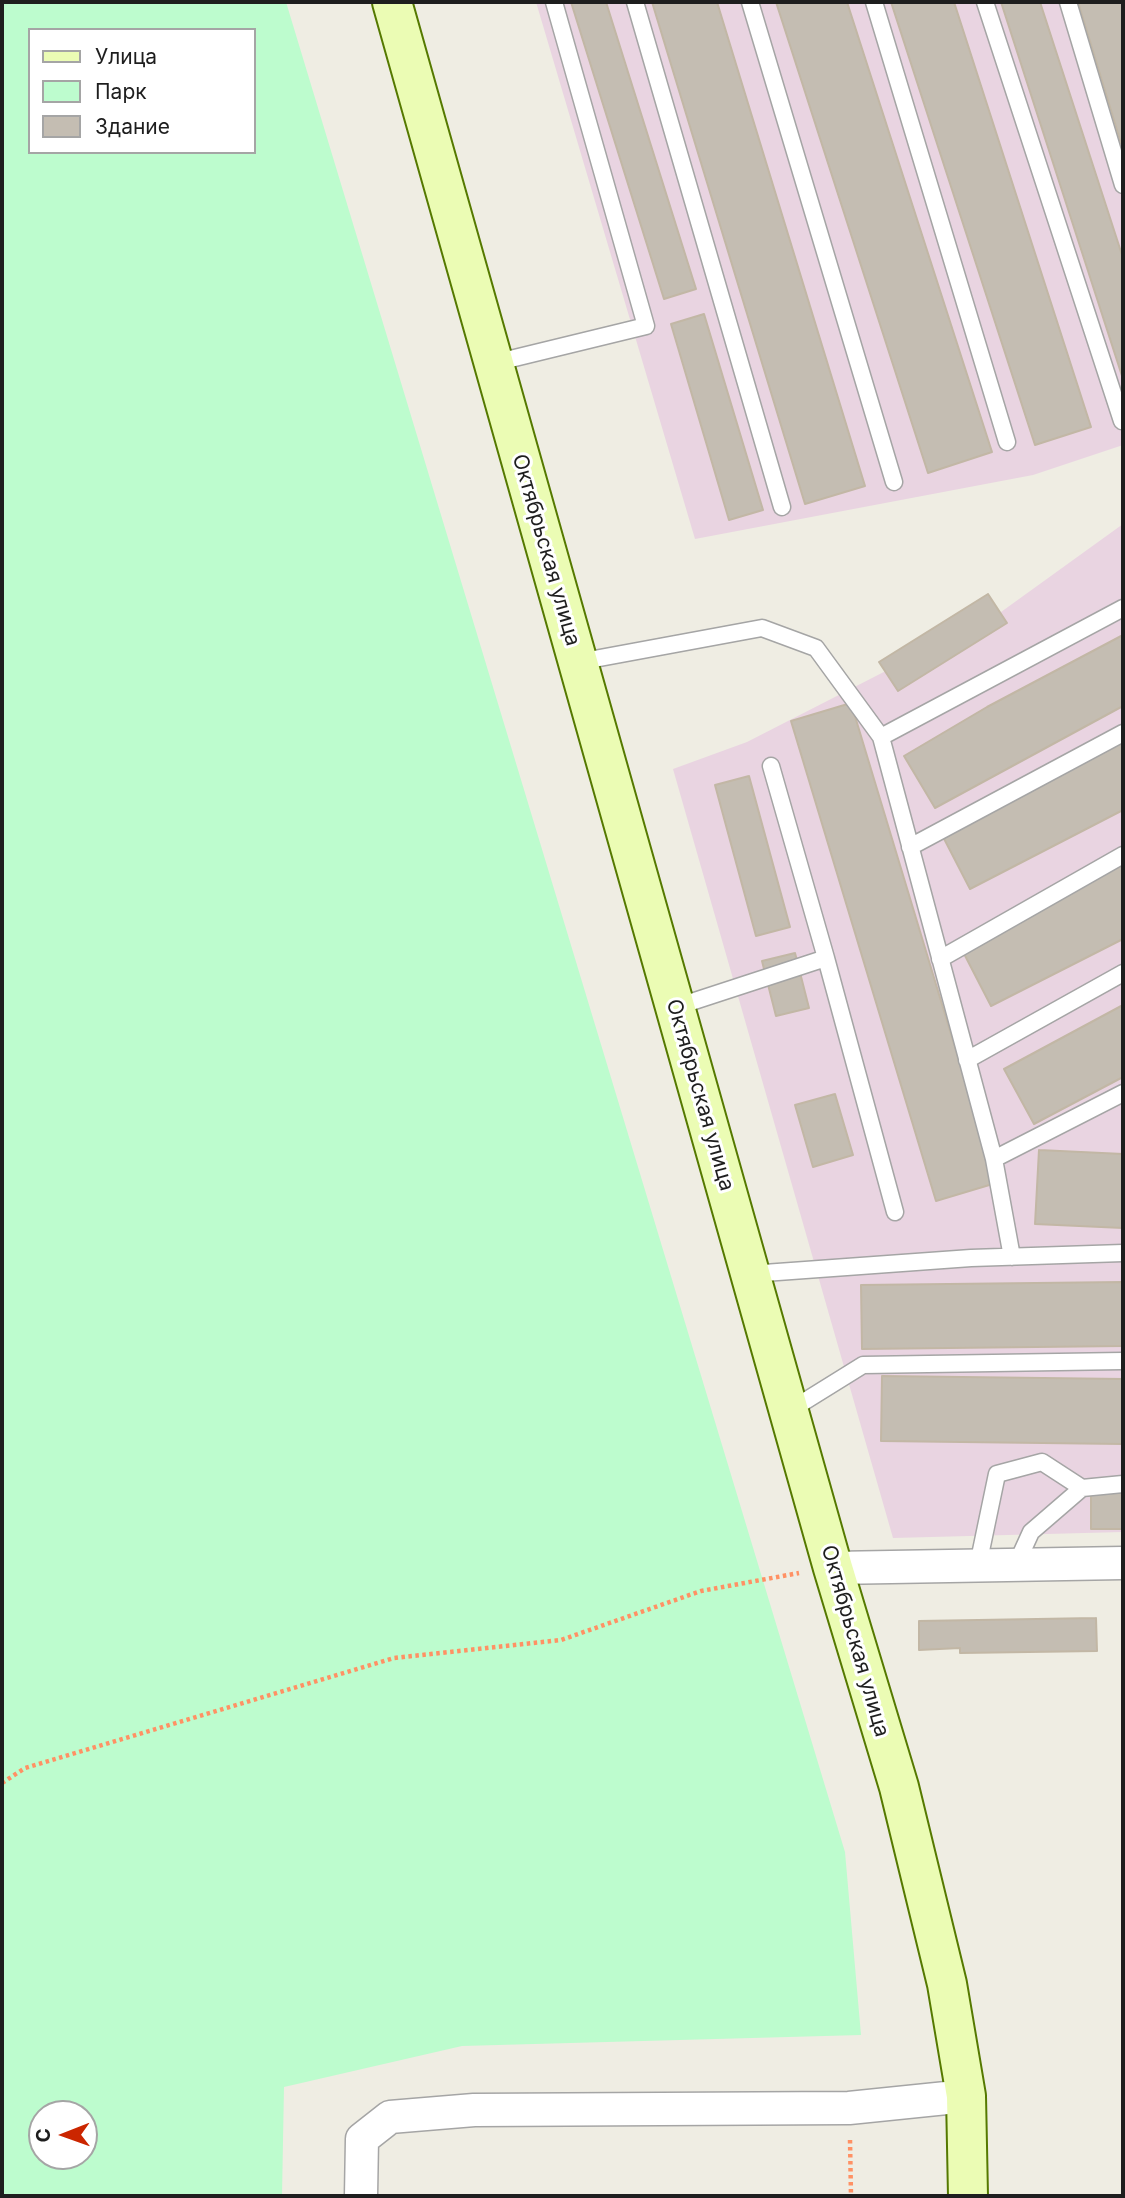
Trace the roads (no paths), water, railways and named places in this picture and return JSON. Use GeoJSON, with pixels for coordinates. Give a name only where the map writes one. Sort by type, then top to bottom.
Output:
{"type":"FeatureCollection","features":[{"type":"Feature","properties":{"kind":"main road","name":"Октябрьская улица"},"geometry":{"type":"LineString","coordinates":[[392,2],[833,1568],[902,1800],[947,1984],[966,2096],[968,2196]]}},
{"type":"Feature","properties":{"kind":"street"},"geometry":{"type":"LineString","coordinates":[[833,1568],[1123,1563]]}},
{"type":"Feature","properties":{"kind":"street"},"geometry":{"type":"LineString","coordinates":[[361,2196],[362,2139],[390,2117],[474,2110],[849,2108],[966,2096]]}},
{"type":"Feature","properties":{"kind":"lane"},"geometry":{"type":"LineString","coordinates":[[494,363],[646,326],[554,2]]}},
{"type":"Feature","properties":{"kind":"lane"},"geometry":{"type":"LineString","coordinates":[[635,2],[782,507]]}},
{"type":"Feature","properties":{"kind":"lane"},"geometry":{"type":"LineString","coordinates":[[750,2],[894,482]]}},
{"type":"Feature","properties":{"kind":"lane"},"geometry":{"type":"LineString","coordinates":[[874,2],[1007,442]]}},
{"type":"Feature","properties":{"kind":"lane"},"geometry":{"type":"LineString","coordinates":[[985,2],[1122,421]]}},
{"type":"Feature","properties":{"kind":"lane"},"geometry":{"type":"LineString","coordinates":[[1068,2],[1123,185]]}},
{"type":"Feature","properties":{"kind":"lane"},"geometry":{"type":"LineString","coordinates":[[881,737],[1123,608]]}},
{"type":"Feature","properties":{"kind":"lane"},"geometry":{"type":"LineString","coordinates":[[578,662],[762,628],[816,648],[881,737],[994,1159],[1012,1257]]}},
{"type":"Feature","properties":{"kind":"lane"},"geometry":{"type":"LineString","coordinates":[[910,847],[1123,733]]}},
{"type":"Feature","properties":{"kind":"lane"},"geometry":{"type":"LineString","coordinates":[[771,766],[895,1212]]}},
{"type":"Feature","properties":{"kind":"lane"},"geometry":{"type":"LineString","coordinates":[[940,959],[1123,855]]}},
{"type":"Feature","properties":{"kind":"lane"},"geometry":{"type":"LineString","coordinates":[[676,1007],[826,958]]}},
{"type":"Feature","properties":{"kind":"lane"},"geometry":{"type":"LineString","coordinates":[[967,1059],[1123,973]]}},
{"type":"Feature","properties":{"kind":"lane"},"geometry":{"type":"LineString","coordinates":[[994,1159],[1123,1093]]}},
{"type":"Feature","properties":{"kind":"lane"},"geometry":{"type":"LineString","coordinates":[[750,1274],[1012,1257],[1123,1253]]}},
{"type":"Feature","properties":{"kind":"lane"},"geometry":{"type":"LineString","coordinates":[[789,1411],[863,1365],[1123,1361]]}},
{"type":"Feature","properties":{"kind":"lane"},"geometry":{"type":"LineString","coordinates":[[978,1565],[997,1474],[1042,1462],[1082,1488]]}},
{"type":"Feature","properties":{"kind":"lane"},"geometry":{"type":"LineString","coordinates":[[1016,1565],[1031,1532],[1082,1488],[1123,1484]]}}]}
